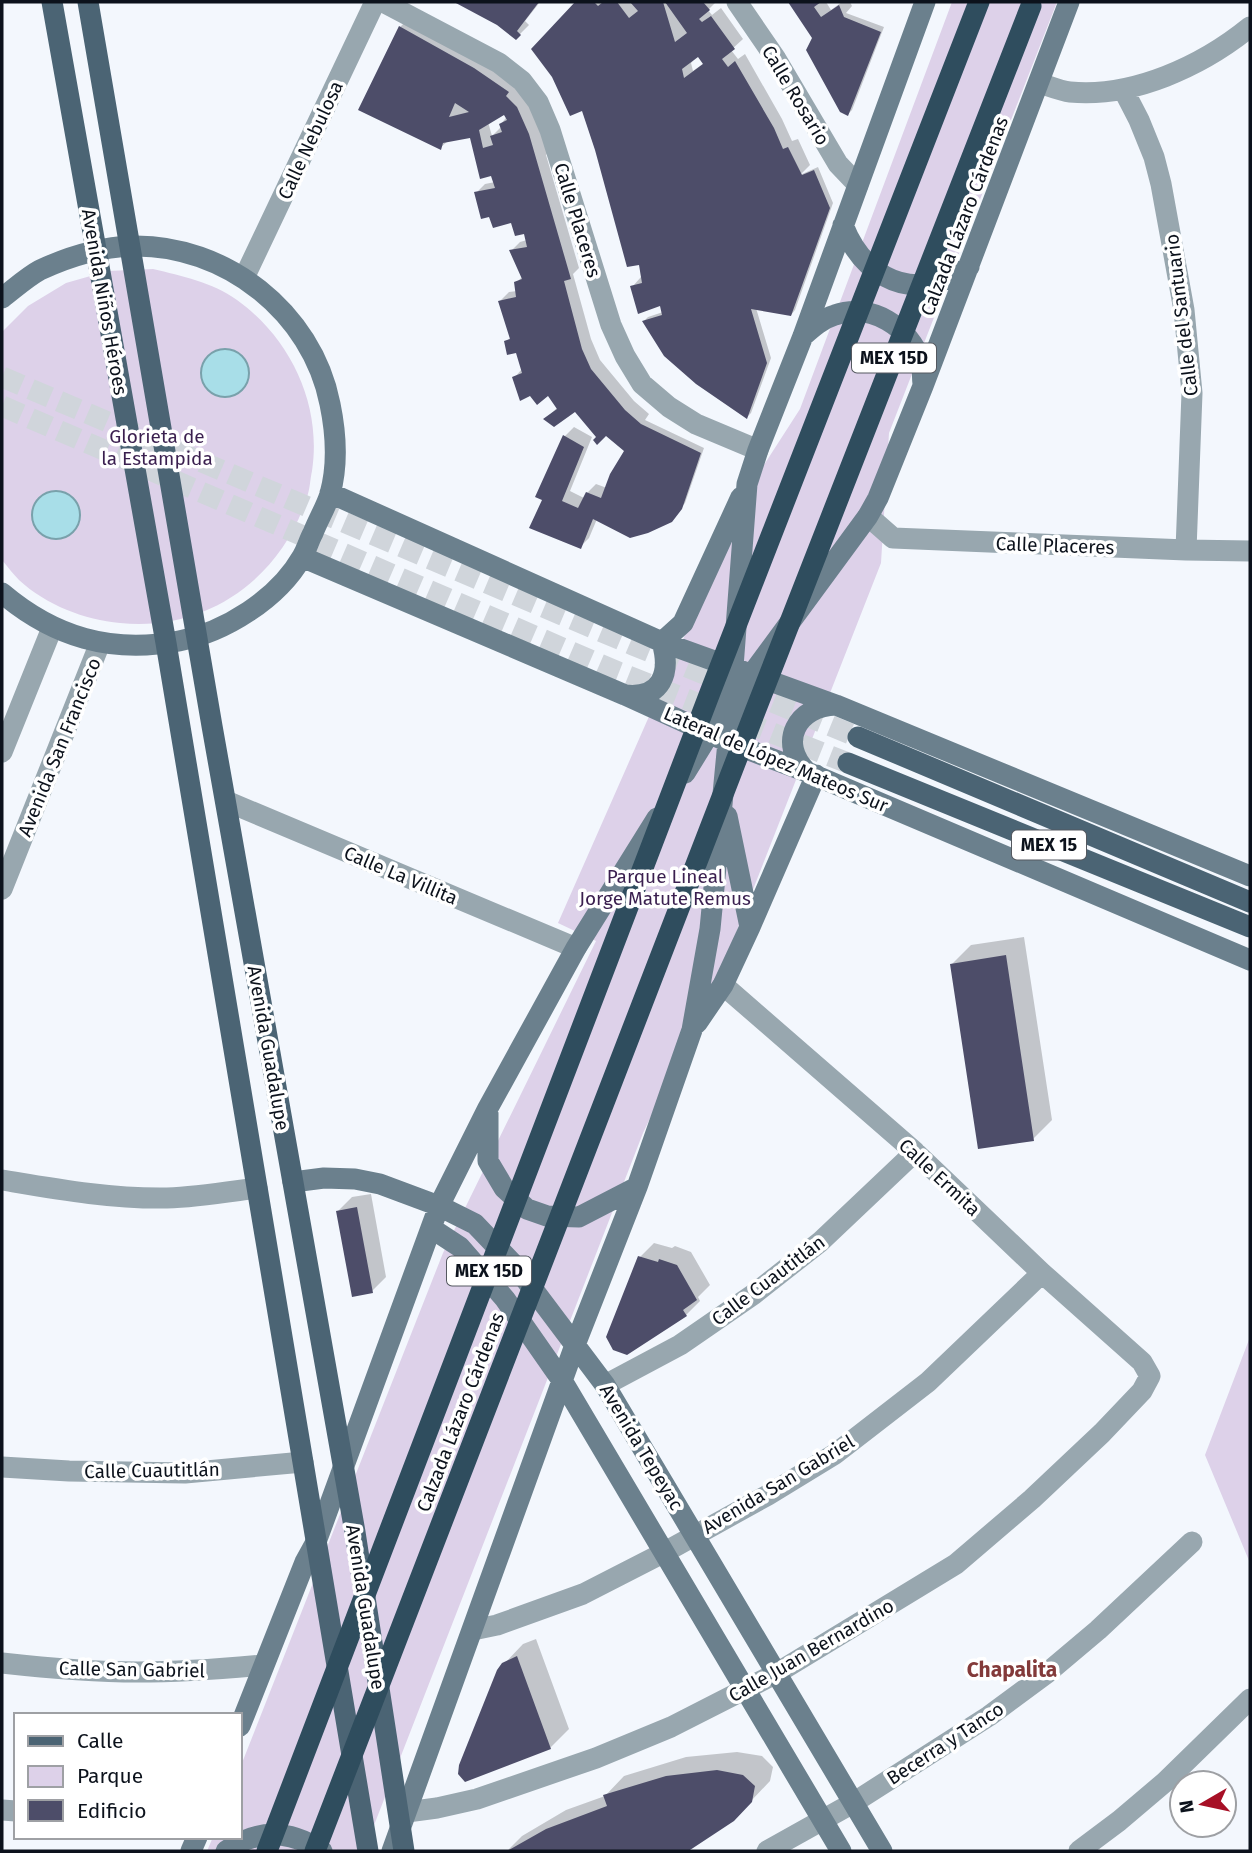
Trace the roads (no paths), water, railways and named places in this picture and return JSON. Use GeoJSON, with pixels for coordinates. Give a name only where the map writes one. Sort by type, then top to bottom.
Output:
{"type":"FeatureCollection","features":[{"type":"Feature","properties":{"kind":"highway","name":"Calzada Lázaro Cárdenas"},"geometry":{"type":"LineString","coordinates":[[267,1851],[716,677],[979,2]]}},
{"type":"Feature","properties":{"kind":"highway","name":"Calzada Lázaro Cárdenas"},"geometry":{"type":"LineString","coordinates":[[314,1851],[1031,6]]}},
{"type":"Feature","properties":{"kind":"main road","name":"Avenida Niños Héroes"},"geometry":{"type":"LineString","coordinates":[[52,2],[166,643]]}},
{"type":"Feature","properties":{"kind":"main road","name":"Avenida Niños Héroes"},"geometry":{"type":"LineString","coordinates":[[88,2],[130,246]]}},
{"type":"Feature","properties":{"kind":"main road","name":"Avenida Guadalupe"},"geometry":{"type":"LineString","coordinates":[[130,246],[355,1532],[403,1821],[404,1851]]}},
{"type":"Feature","properties":{"kind":"main road","name":"Avenida Guadalupe"},"geometry":{"type":"LineString","coordinates":[[166,643],[368,1851]]}},
{"type":"Feature","properties":{"kind":"main road","name":"MEX 15"},"geometry":{"type":"LineString","coordinates":[[858,737],[1250,902]]}},
{"type":"Feature","properties":{"kind":"main road","name":"MEX 15"},"geometry":{"type":"LineString","coordinates":[[848,763],[1250,927]]}},
{"type":"Feature","properties":{"kind":"street","name":"Calle Nebulosa"},"geometry":{"type":"LineString","coordinates":[[244,278],[375,2]]}},
{"type":"Feature","properties":{"kind":"street","name":"Calle Placeres"},"geometry":{"type":"LineString","coordinates":[[383,2],[499,63],[522,81],[538,102],[550,130],[611,326],[642,384],[669,407],[696,424],[758,450]]}},
{"type":"Feature","properties":{"kind":"street","name":"Calle Rosario"},"geometry":{"type":"LineString","coordinates":[[737,2],[776,59],[838,164],[858,186]]}},
{"type":"Feature","properties":{"kind":"street","name":"Calzada Lázaro Cárdenas"},"geometry":{"type":"LineString","coordinates":[[242,1721],[305,1562],[316,1542],[439,1206],[488,1108],[576,948],[719,738],[743,671],[747,484],[925,2]]}},
{"type":"Feature","properties":{"kind":"street","name":"Calzada Lázaro Cárdenas"},"geometry":{"type":"LineString","coordinates":[[743,671],[868,516],[878,498],[1069,2]]}},
{"type":"Feature","properties":{"kind":"street"},"geometry":{"type":"LineString","coordinates":[[1038,83],[1068,92],[1123,89],[1178,70],[1218,50],[1250,27]]}},
{"type":"Feature","properties":{"kind":"street","name":"Calle del Santuario"},"geometry":{"type":"LineString","coordinates":[[1123,89],[1139,120],[1157,171],[1168,214],[1184,310],[1192,393],[1186,550]]}},
{"type":"Feature","properties":{"kind":"street"},"geometry":{"type":"LineString","coordinates":[[843,225],[850,243],[861,259],[875,271],[896,282],[932,284],[951,278],[969,267]]}},
{"type":"Feature","properties":{"kind":"street"},"geometry":{"type":"LineString","coordinates":[[2,298],[38,271],[71,257],[96,251],[130,246],[160,247],[190,253],[218,264],[244,278],[272,300],[295,326],[314,356],[327,389],[334,423],[335,458],[330,493],[302,557],[279,587],[238,619],[197,637],[147,646],[100,643],[52,628],[23,611],[2,593]]}},
{"type":"Feature","properties":{"kind":"street"},"geometry":{"type":"LineString","coordinates":[[803,336],[818,322],[836,314],[857,311],[882,317],[897,326],[912,342],[921,363],[923,386]]}},
{"type":"Feature","properties":{"kind":"street"},"geometry":{"type":"LineString","coordinates":[[662,642],[683,623],[747,484]]}},
{"type":"Feature","properties":{"kind":"street"},"geometry":{"type":"LineString","coordinates":[[330,493],[662,642],[836,705],[1250,876]]}},
{"type":"Feature","properties":{"kind":"street","name":"Calle Placeres"},"geometry":{"type":"LineString","coordinates":[[868,516],[893,538],[1250,551]]}},
{"type":"Feature","properties":{"kind":"street","name":"Lateral de López Mateos Sur"},"geometry":{"type":"LineString","coordinates":[[302,557],[719,738],[811,774],[1250,960]]}},
{"type":"Feature","properties":{"kind":"street"},"geometry":{"type":"LineString","coordinates":[[2,752],[52,628]]}},
{"type":"Feature","properties":{"kind":"street"},"geometry":{"type":"LineString","coordinates":[[625,695],[644,695],[660,683],[666,667],[662,642]]}},
{"type":"Feature","properties":{"kind":"street","name":"Avenida San Francisco"},"geometry":{"type":"LineString","coordinates":[[2,889],[100,643]]}},
{"type":"Feature","properties":{"kind":"street"},"geometry":{"type":"LineString","coordinates":[[692,1030],[723,985],[751,927],[811,774],[794,756],[792,737],[796,727],[816,708],[836,705]]}},
{"type":"Feature","properties":{"kind":"street","name":"Calzada Lázaro Cárdenas"},"geometry":{"type":"LineString","coordinates":[[392,1851],[575,1345],[637,1187],[692,1030],[710,929],[723,796],[719,738]]}},
{"type":"Feature","properties":{"kind":"street"},"geometry":{"type":"LineString","coordinates":[[723,796],[751,927]]}},
{"type":"Feature","properties":{"kind":"street","name":"Calle La Villita"},"geometry":{"type":"LineString","coordinates":[[226,801],[576,948]]}},
{"type":"Feature","properties":{"kind":"street","name":"Calle Ermita"},"geometry":{"type":"LineString","coordinates":[[723,985],[915,1152],[1042,1273],[1142,1362],[1150,1376]]}},
{"type":"Feature","properties":{"kind":"street"},"geometry":{"type":"LineString","coordinates":[[488,1108],[488,1161],[504,1188],[527,1209],[547,1216],[579,1217],[637,1187]]}},
{"type":"Feature","properties":{"kind":"street","name":"Calle Cuautitlán"},"geometry":{"type":"LineString","coordinates":[[605,1385],[680,1345],[754,1294],[820,1242],[915,1152]]}},
{"type":"Feature","properties":{"kind":"street","name":"Avenida Tepeyac"},"geometry":{"type":"LineString","coordinates":[[293,1182],[324,1178],[355,1179],[380,1184],[439,1206],[475,1224],[517,1268],[605,1385],[882,1851]]}},
{"type":"Feature","properties":{"kind":"street"},"geometry":{"type":"LineString","coordinates":[[2,1180],[83,1194],[165,1198],[257,1188]]}},
{"type":"Feature","properties":{"kind":"street","name":"Avenida Tepeyac"},"geometry":{"type":"LineString","coordinates":[[431,1228],[460,1247],[505,1299],[563,1382],[842,1851]]}},
{"type":"Feature","properties":{"kind":"street","name":"Avenida San Gabriel"},"geometry":{"type":"LineString","coordinates":[[473,1630],[497,1625],[583,1594],[768,1495],[835,1454],[928,1382],[1042,1273]]}},
{"type":"Feature","properties":{"kind":"street","name":"Calle Juan Bernardino"},"geometry":{"type":"LineString","coordinates":[[403,1821],[596,1758],[671,1727],[777,1673],[956,1564],[1032,1499],[1102,1433],[1142,1391],[1150,1376]]}},
{"type":"Feature","properties":{"kind":"street","name":"Calle Cuautitlán"},"geometry":{"type":"LineString","coordinates":[[2,1467],[185,1473],[303,1462]]}},
{"type":"Feature","properties":{"kind":"street","name":"Becerra y Tanco"},"geometry":{"type":"LineString","coordinates":[[767,1851],[824,1821],[989,1716],[1048,1673],[1192,1542]]}},
{"type":"Feature","properties":{"kind":"street","name":"Calle San Gabriel"},"geometry":{"type":"LineString","coordinates":[[2,1663],[136,1672],[202,1671],[263,1665]]}},
{"type":"Feature","properties":{"kind":"street"},"geometry":{"type":"LineString","coordinates":[[1079,1851],[1165,1782],[1250,1699]]}},
{"type":"Feature","properties":{"kind":"street"},"geometry":{"type":"LineString","coordinates":[[226,1851],[239,1842],[254,1837],[280,1834],[305,1841],[321,1851]]}},
{"type":"Feature","properties":{"kind":"water"},"geometry":{"type":"Polygon","coordinates":[[[225,349],[242,356],[249,373],[242,390],[225,397],[208,390],[201,373],[208,356],[225,349]]]}},
{"type":"Feature","properties":{"kind":"water"},"geometry":{"type":"Polygon","coordinates":[[[56,491],[73,498],[80,515],[73,532],[56,539],[39,532],[32,515],[39,498],[56,491]]]}},
{"type":"Feature","properties":{"kind":"tunnel"},"geometry":{"type":"LineString","coordinates":[[2,377],[633,645],[858,737]]}},
{"type":"Feature","properties":{"kind":"tunnel"},"geometry":{"type":"LineString","coordinates":[[2,406],[618,672],[848,763]]}},
{"type":"Feature","properties":{"kind":"district","name":"Chapalita"},"geometry":{"type":"Point","coordinates":[1012,1670]}},
{"type":"Feature","properties":{"kind":"park label","name":"Glorieta de la Estampida"},"geometry":{"type":"Point","coordinates":[157,447]}},
{"type":"Feature","properties":{"kind":"park label","name":"Parque Lineal Jorge Matute Remus"},"geometry":{"type":"Point","coordinates":[665,887]}}]}
